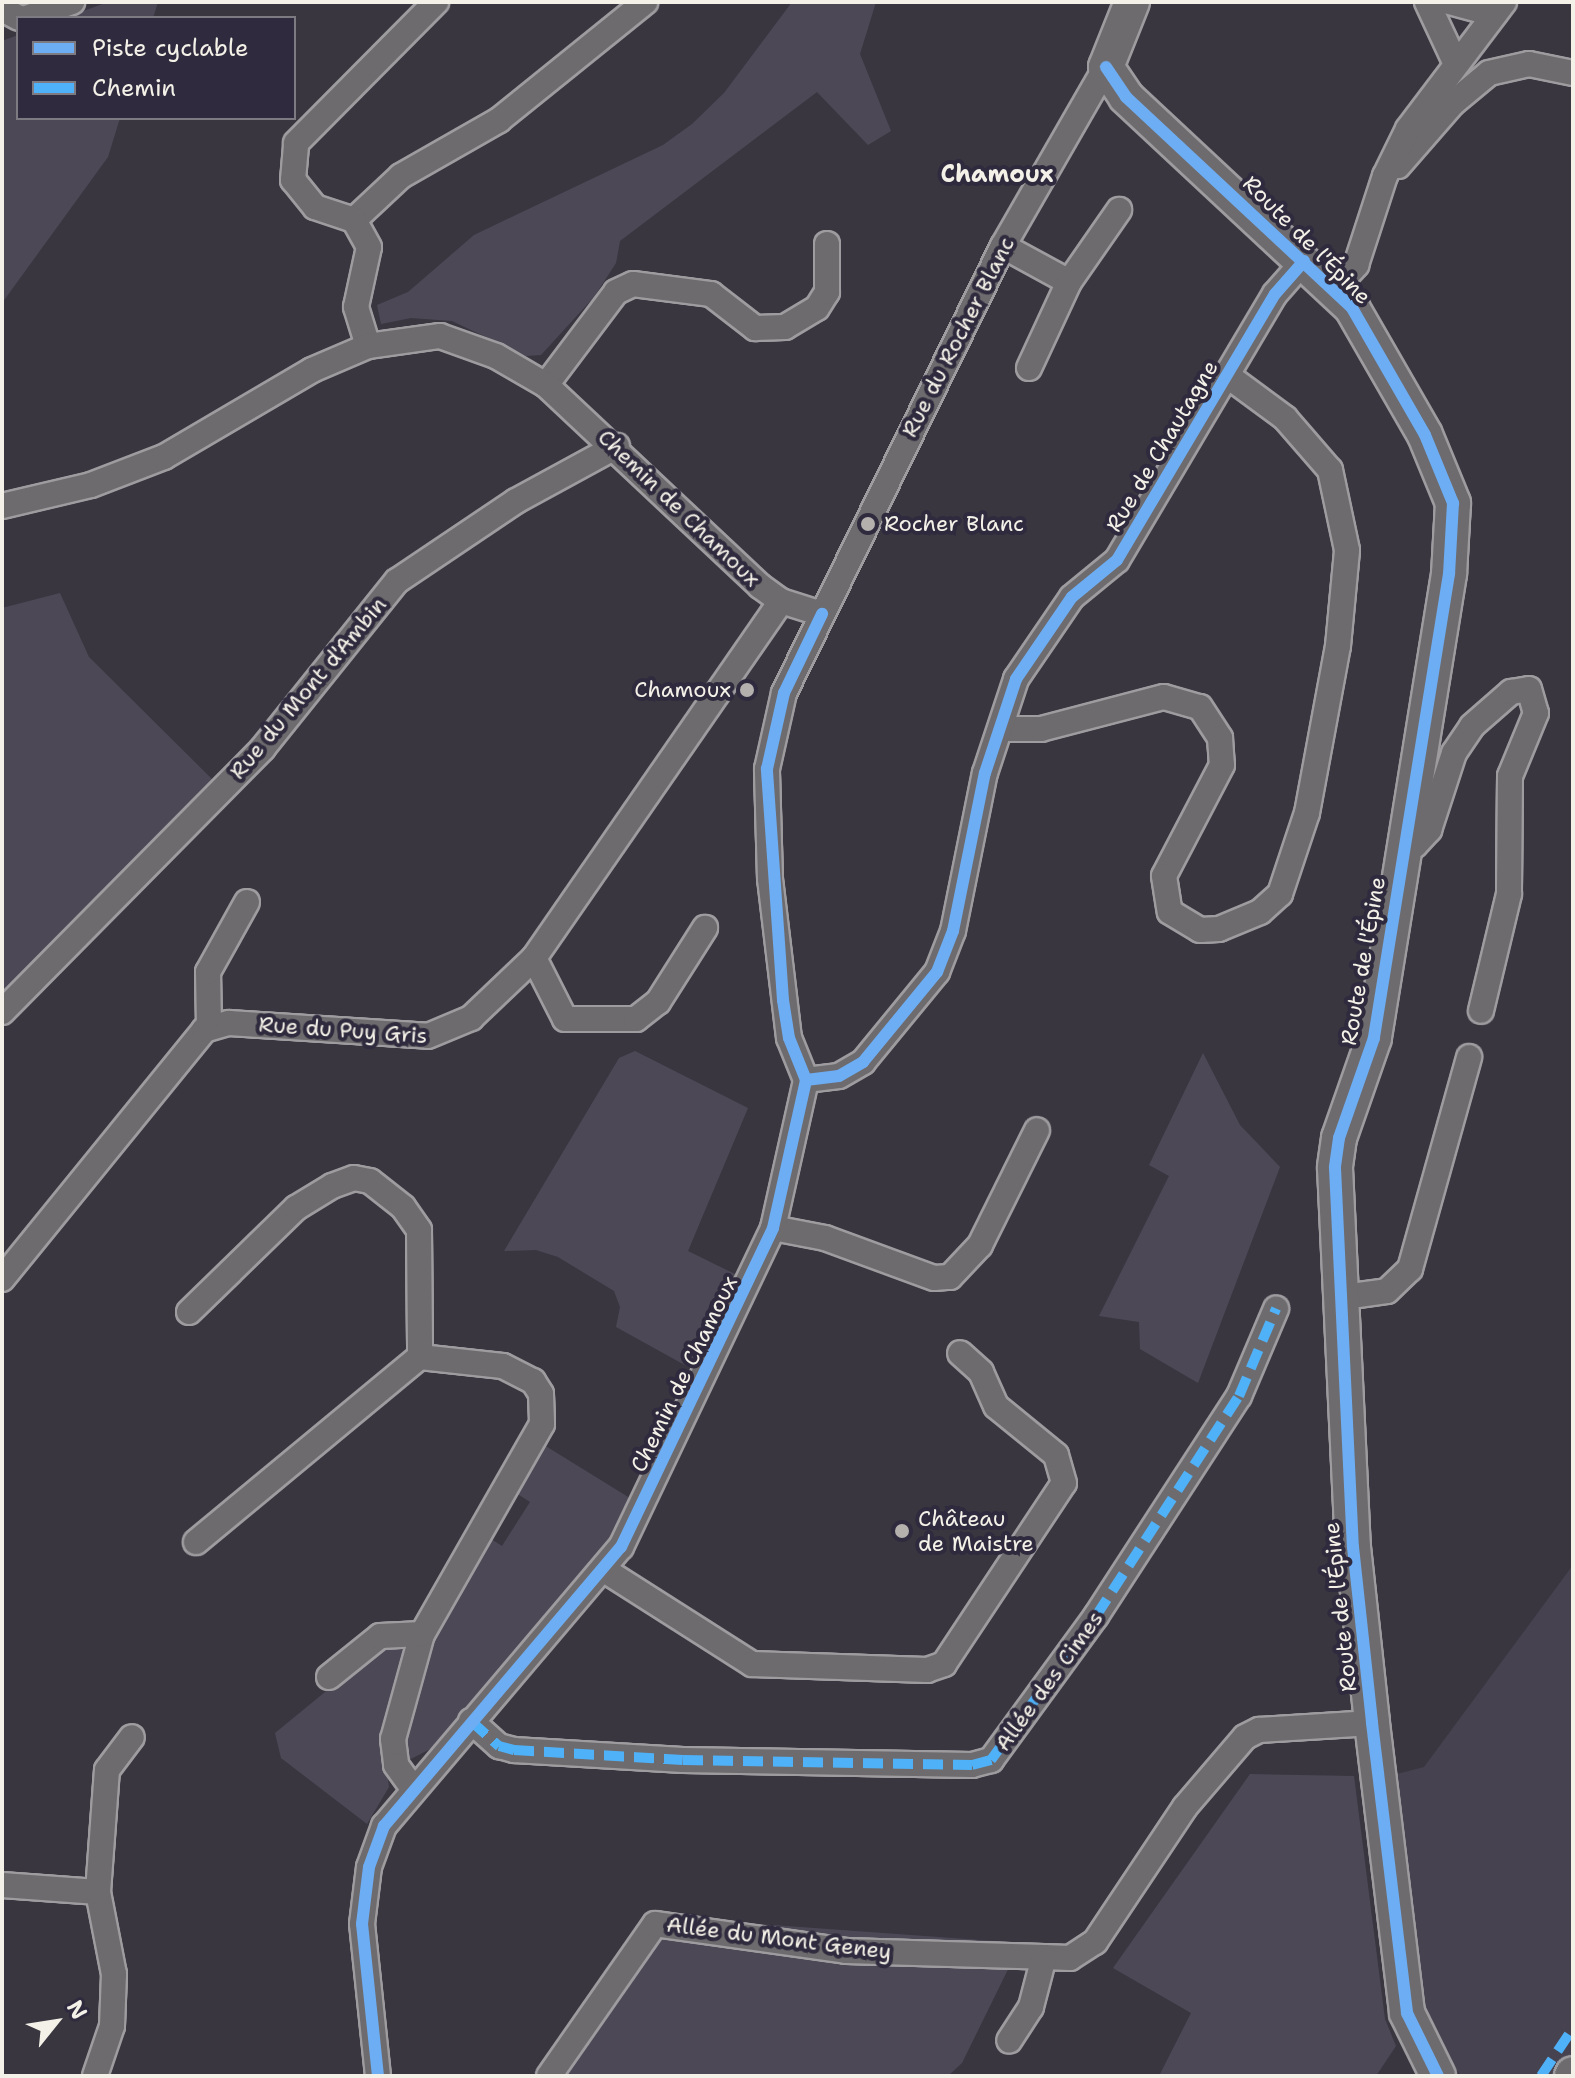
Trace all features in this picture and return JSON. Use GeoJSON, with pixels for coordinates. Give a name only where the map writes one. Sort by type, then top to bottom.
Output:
{"type":"FeatureCollection","features":[{"type":"Feature","properties":{"kind":"street"},"geometry":{"type":"LineString","coordinates":[[32,16],[72,2]]}},
{"type":"Feature","properties":{"kind":"street"},"geometry":{"type":"LineString","coordinates":[[368,346],[356,307],[369,247],[354,220],[315,207],[293,180],[296,143],[436,2]]}},
{"type":"Feature","properties":{"kind":"street"},"geometry":{"type":"LineString","coordinates":[[354,220],[401,176],[499,120],[645,2]]}},
{"type":"Feature","properties":{"kind":"street"},"geometry":{"type":"LineString","coordinates":[[1106,67],[1132,2]]}},
{"type":"Feature","properties":{"kind":"street"},"geometry":{"type":"LineString","coordinates":[[1427,2],[1454,60]]}},
{"type":"Feature","properties":{"kind":"street"},"geometry":{"type":"LineString","coordinates":[[1449,2],[1499,8]]}},
{"type":"Feature","properties":{"kind":"street"},"geometry":{"type":"LineString","coordinates":[[1334,289],[1364,247],[1385,176],[1454,60],[1499,8]]}},
{"type":"Feature","properties":{"kind":"street"},"geometry":{"type":"LineString","coordinates":[[1385,176],[1489,73],[1529,64],[1573,73]]}},
{"type":"Feature","properties":{"kind":"street","name":"Rue du Rocher Blanc"},"geometry":{"type":"LineString","coordinates":[[822,614],[1003,246],[1106,67]]}},
{"type":"Feature","properties":{"kind":"street","name":"Route de l'Épine"},"geometry":{"type":"LineString","coordinates":[[1106,67],[1126,97],[1334,289],[1371,337],[1414,413],[1453,503],[1437,652],[1401,847],[1374,1038],[1339,1138],[1353,1547],[1407,2013],[1438,2076]]}},
{"type":"Feature","properties":{"kind":"street"},"geometry":{"type":"LineString","coordinates":[[1029,368],[1069,282],[1119,210]]}},
{"type":"Feature","properties":{"kind":"street"},"geometry":{"type":"LineString","coordinates":[[546,385],[616,292],[633,284],[711,294],[755,328],[785,327],[817,308],[827,292],[827,244]]}},
{"type":"Feature","properties":{"kind":"street"},"geometry":{"type":"LineString","coordinates":[[1003,246],[1069,282]]}},
{"type":"Feature","properties":{"kind":"street","name":"Rue de Chautagne"},"geometry":{"type":"LineString","coordinates":[[806,1080],[839,1076],[863,1062],[937,972],[953,931],[985,773],[1004,729],[1016,679],[1072,597],[1117,560],[1275,294],[1304,261]]}},
{"type":"Feature","properties":{"kind":"street","name":"Chemin de Chamoux"},"geometry":{"type":"LineString","coordinates":[[2,506],[91,485],[164,457],[312,370],[368,346],[440,336],[496,356],[546,385],[617,446],[781,601],[822,614]]}},
{"type":"Feature","properties":{"kind":"street"},"geometry":{"type":"LineString","coordinates":[[1004,729],[1041,729],[1164,697],[1200,707],[1220,738],[1222,765],[1164,876],[1170,912],[1200,930],[1219,929],[1260,912],[1280,894],[1307,813],[1338,646],[1347,550],[1330,470],[1285,418],[1228,376]]}},
{"type":"Feature","properties":{"kind":"street","name":"Rue du Mont d'Ambin"},"geometry":{"type":"LineString","coordinates":[[2,1012],[263,748],[397,581],[516,501],[617,446]]}},
{"type":"Feature","properties":{"kind":"street","name":"Rue du Puy Gris"},"geometry":{"type":"LineString","coordinates":[[209,1027],[229,1023],[440,1036],[471,1018],[534,958],[706,704],[781,601]]}},
{"type":"Feature","properties":{"kind":"street"},"geometry":{"type":"LineString","coordinates":[[806,1080],[789,1038],[783,1000],[767,769],[784,693],[822,614]]}},
{"type":"Feature","properties":{"kind":"street"},"geometry":{"type":"LineString","coordinates":[[1401,847],[1415,845],[1429,830],[1454,753],[1472,726],[1511,692],[1529,689],[1536,713],[1510,776],[1512,921],[1481,1011]]}},
{"type":"Feature","properties":{"kind":"street"},"geometry":{"type":"LineString","coordinates":[[706,704],[710,734]]}},
{"type":"Feature","properties":{"kind":"street"},"geometry":{"type":"LineString","coordinates":[[2,1279],[193,1040],[209,1027],[208,972],[247,902]]}},
{"type":"Feature","properties":{"kind":"street"},"geometry":{"type":"LineString","coordinates":[[534,958],[565,1019],[636,1019],[658,1002],[705,928]]}},
{"type":"Feature","properties":{"kind":"street"},"geometry":{"type":"LineString","coordinates":[[1344,1297],[1387,1291],[1410,1269],[1469,1057]]}},
{"type":"Feature","properties":{"kind":"street","name":"Chemin de Chamoux"},"geometry":{"type":"LineString","coordinates":[[378,2076],[362,1924],[369,1867],[384,1826],[412,1787],[606,1571],[773,1228],[806,1080]]}},
{"type":"Feature","properties":{"kind":"street"},"geometry":{"type":"LineString","coordinates":[[773,1228],[825,1238],[934,1278],[950,1277],[980,1245],[1037,1130]]}},
{"type":"Feature","properties":{"kind":"street"},"geometry":{"type":"LineString","coordinates":[[189,1312],[296,1208],[354,1178],[386,1192],[419,1230],[420,1357]]}},
{"type":"Feature","properties":{"kind":"street","name":"Allée des Cimes"},"geometry":{"type":"LineString","coordinates":[[471,1721],[499,1746],[514,1750],[683,1760],[972,1765],[991,1760],[1096,1616],[1239,1396],[1276,1309]]}},
{"type":"Feature","properties":{"kind":"street"},"geometry":{"type":"LineString","coordinates":[[606,1571],[752,1664],[927,1670],[944,1664],[1064,1483],[1056,1455],[996,1406],[981,1372],[960,1353]]}},
{"type":"Feature","properties":{"kind":"street"},"geometry":{"type":"LineString","coordinates":[[196,1542],[420,1357],[522,1373],[533,1381],[545,1407],[532,1444],[422,1634],[393,1739],[396,1765],[412,1787]]}},
{"type":"Feature","properties":{"kind":"street"},"geometry":{"type":"LineString","coordinates":[[329,1677],[380,1636],[422,1634]]}},
{"type":"Feature","properties":{"kind":"street"},"geometry":{"type":"LineString","coordinates":[[1009,2041],[1031,2007],[1044,1957],[1070,1958],[1095,1942],[1185,1807],[1245,1737],[1259,1730],[1372,1723]]}},
{"type":"Feature","properties":{"kind":"street"},"geometry":{"type":"LineString","coordinates":[[95,2076],[112,2026],[114,1974],[98,1892],[107,1770],[132,1737]]}},
{"type":"Feature","properties":{"kind":"street"},"geometry":{"type":"LineString","coordinates":[[2,1885],[98,1892]]}},
{"type":"Feature","properties":{"kind":"street","name":"Allée du Mont Geney"},"geometry":{"type":"LineString","coordinates":[[549,2076],[655,1924],[846,1951],[1044,1957]]}},
{"type":"Feature","properties":{"kind":"shaded area"},"geometry":{"type":"Polygon","coordinates":[[[108,2],[158,2],[154,16],[70,16],[108,2]]]}},
{"type":"Feature","properties":{"kind":"shaded area"},"geometry":{"type":"Polygon","coordinates":[[[792,2],[876,2],[860,54],[891,131],[868,145],[817,92],[620,241],[616,263],[594,297],[541,355],[526,356],[452,321],[411,318],[381,324],[377,305],[408,292],[474,235],[663,145],[692,124],[724,93],[792,2]]]}},
{"type":"Feature","properties":{"kind":"shaded area"},"geometry":{"type":"Polygon","coordinates":[[[16,36],[16,120],[119,120],[108,157],[2,303],[2,41],[16,36]]]}},
{"type":"Feature","properties":{"kind":"shaded area"},"geometry":{"type":"Polygon","coordinates":[[[60,593],[89,657],[214,781],[2,993],[2,608],[60,593]]]}},
{"type":"Feature","properties":{"kind":"shaded area"},"geometry":{"type":"Polygon","coordinates":[[[635,1051],[748,1108],[688,1251],[743,1278],[692,1369],[616,1327],[620,1307],[614,1291],[558,1257],[536,1250],[504,1251],[619,1058],[635,1051]]]}},
{"type":"Feature","properties":{"kind":"shaded area"},"geometry":{"type":"Polygon","coordinates":[[[1203,1053],[1240,1125],[1280,1167],[1198,1383],[1140,1349],[1139,1322],[1099,1316],[1169,1176],[1149,1165],[1203,1053]]]}},
{"type":"Feature","properties":{"kind":"shaded area"},"geometry":{"type":"Polygon","coordinates":[[[544,1445],[633,1500],[603,1554],[476,1704],[436,1746],[407,1761],[405,1744],[432,1639],[488,1537],[502,1546],[530,1502],[516,1493],[544,1445]]]}},
{"type":"Feature","properties":{"kind":"shaded area"},"geometry":{"type":"Polygon","coordinates":[[[1573,1565],[1573,2076],[1461,2076],[1427,2025],[1414,1967],[1393,1775],[1424,1767],[1573,1565]]]}},
{"type":"Feature","properties":{"kind":"shaded area"},"geometry":{"type":"Polygon","coordinates":[[[380,1647],[403,1647],[403,1655],[382,1735],[389,1787],[367,1824],[281,1758],[275,1733],[380,1647]]]}},
{"type":"Feature","properties":{"kind":"shaded area"},"geometry":{"type":"Polygon","coordinates":[[[1250,1774],[1354,1776],[1385,2019],[1396,2046],[1376,2076],[1159,2076],[1191,2013],[1113,1968],[1250,1774]]]}},
{"type":"Feature","properties":{"kind":"shaded area"},"geometry":{"type":"Polygon","coordinates":[[[650,1916],[1021,1943],[962,2063],[948,2076],[550,2076],[650,1916]]]}},
{"type":"Feature","properties":{"kind":"marked path"},"geometry":{"type":"LineString","coordinates":[[471,1721],[499,1746],[514,1750],[683,1760],[972,1765],[991,1760],[1096,1616],[1239,1396],[1276,1309]]}},
{"type":"Feature","properties":{"kind":"marked path"},"geometry":{"type":"LineString","coordinates":[[1541,2076],[1573,2028]]}},
{"type":"Feature","properties":{"kind":"cycle path"},"geometry":{"type":"LineString","coordinates":[[1106,67],[1126,97],[1352,308],[1425,435],[1453,503],[1449,574],[1374,1038],[1339,1138],[1335,1168],[1353,1547],[1372,1723],[1407,2013],[1438,2076]]}},
{"type":"Feature","properties":{"kind":"cycle path"},"geometry":{"type":"LineString","coordinates":[[806,1080],[839,1076],[863,1062],[937,972],[953,931],[985,773],[1016,679],[1072,597],[1117,560],[1275,294],[1304,261]]}},
{"type":"Feature","properties":{"kind":"cycle path"},"geometry":{"type":"LineString","coordinates":[[378,2076],[362,1924],[369,1867],[384,1826],[621,1547],[773,1228],[806,1080],[789,1038],[783,1000],[767,769],[784,693],[822,614]]}},
{"type":"Feature","properties":{"kind":"place","name":"Rocher Blanc"},"geometry":{"type":"Point","coordinates":[868,524]}},
{"type":"Feature","properties":{"kind":"place","name":"Chamoux"},"geometry":{"type":"Point","coordinates":[747,690]}},
{"type":"Feature","properties":{"kind":"place","name":"Château de Maistre"},"geometry":{"type":"Point","coordinates":[902,1531]}},
{"type":"Feature","properties":{"kind":"district","name":"Chamoux"},"geometry":{"type":"Point","coordinates":[997,175]}}]}
